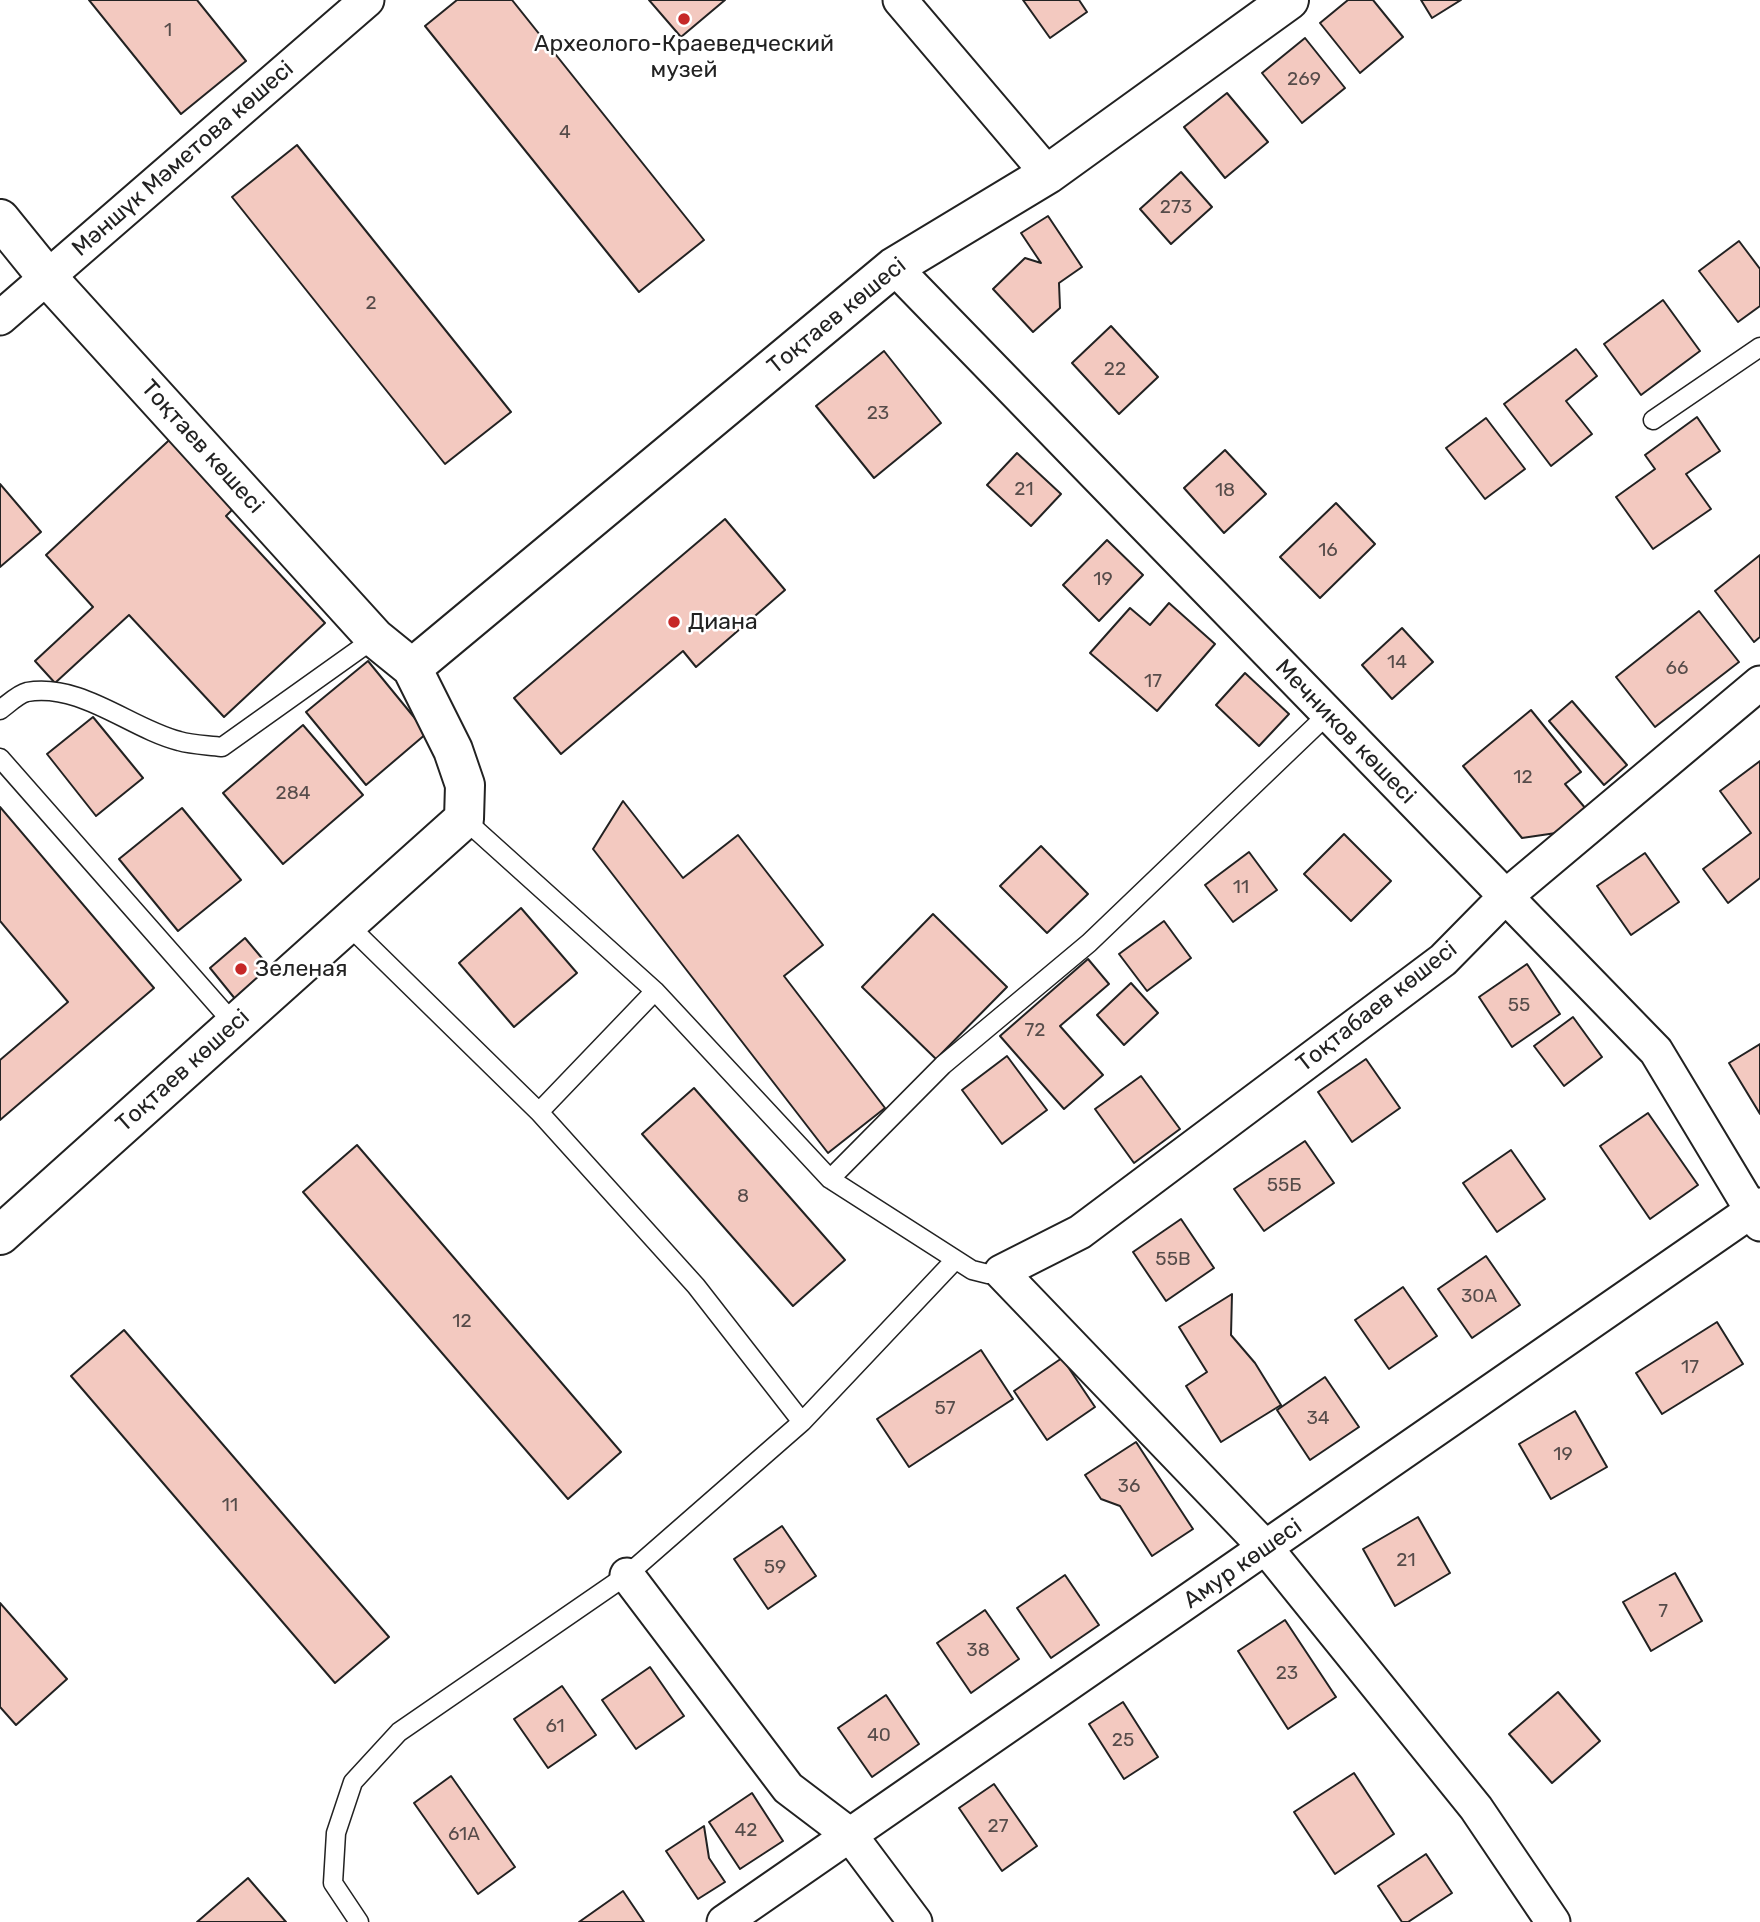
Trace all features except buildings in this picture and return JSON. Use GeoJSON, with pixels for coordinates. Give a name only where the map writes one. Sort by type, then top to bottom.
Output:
{"type":"FeatureCollection","features":[{"type":"Feature","properties":{"kind":"street","name":"Мәншүк Мәметова көшесі"},"geometry":{"type":"LineString","coordinates":[[0,318],[366,0]]}},
{"type":"Feature","properties":{"kind":"street"},"geometry":{"type":"LineString","coordinates":[[900,0],[1048,174]]}},
{"type":"Feature","properties":{"kind":"street","name":"Тоқтаев көшесі"},"geometry":{"type":"LineString","coordinates":[[412,668],[894,267],[1048,174],[1289,0]]}},
{"type":"Feature","properties":{"kind":"street","name":"Тоқтаев көшесі"},"geometry":{"type":"LineString","coordinates":[[0,219],[47,277],[375,638],[412,668],[453,750],[465,785],[464,819],[0,1235]]}},
{"type":"Feature","properties":{"kind":"street","name":"Мечников көшесі"},"geometry":{"type":"LineString","coordinates":[[894,267],[1656,1051],[1758,1213]]}},
{"type":"Feature","properties":{"kind":"street","name":"Тоқтабаев көшесі"},"geometry":{"type":"LineString","coordinates":[[1001,1272],[1080,1232],[1443,960],[1505,897],[1760,683]]}},
{"type":"Feature","properties":{"kind":"street","name":"Амур көшесі"},"geometry":{"type":"LineString","coordinates":[[724,1922],[1758,1213]]}},
{"type":"Feature","properties":{"kind":"street"},"geometry":{"type":"LineString","coordinates":[[1001,1272],[1266,1548],[1476,1808],[1553,1922]]}},
{"type":"Feature","properties":{"kind":"street"},"geometry":{"type":"LineString","coordinates":[[627,1575],[788,1788],[850,1835],[915,1922]]}},
{"type":"Feature","properties":{"kind":"lane"},"geometry":{"type":"LineString","coordinates":[[1653,420],[1760,347]]}},
{"type":"Feature","properties":{"kind":"lane"},"geometry":{"type":"LineString","coordinates":[[0,710],[25,692],[57,694],[89,700],[137,725],[180,742],[222,747],[375,638]]}},
{"type":"Feature","properties":{"kind":"lane"},"geometry":{"type":"LineString","coordinates":[[830,1179],[943,1065],[1088,943],[1328,714]]}},
{"type":"Feature","properties":{"kind":"lane"},"geometry":{"type":"LineString","coordinates":[[0,758],[235,1025]]}},
{"type":"Feature","properties":{"kind":"lane"},"geometry":{"type":"LineString","coordinates":[[464,819],[655,991],[830,1179],[971,1270],[988,1275],[1001,1272]]}},
{"type":"Feature","properties":{"kind":"lane"},"geometry":{"type":"LineString","coordinates":[[346,924],[539,1112],[696,1286],[803,1422]]}},
{"type":"Feature","properties":{"kind":"lane"},"geometry":{"type":"LineString","coordinates":[[539,1112],[655,991]]}},
{"type":"Feature","properties":{"kind":"lane"},"geometry":{"type":"LineString","coordinates":[[359,1922],[333,1883],[336,1833],[353,1782],[399,1732],[627,1575],[803,1422],[955,1260]]}},
{"type":"Feature","properties":{"kind":"place","name":"Археолого-Краеведческий музей"},"geometry":{"type":"Point","coordinates":[684,19]}},
{"type":"Feature","properties":{"kind":"place","name":"Диана"},"geometry":{"type":"Point","coordinates":[674,622]}},
{"type":"Feature","properties":{"kind":"place","name":"Зеленая"},"geometry":{"type":"Point","coordinates":[241,969]}}]}
